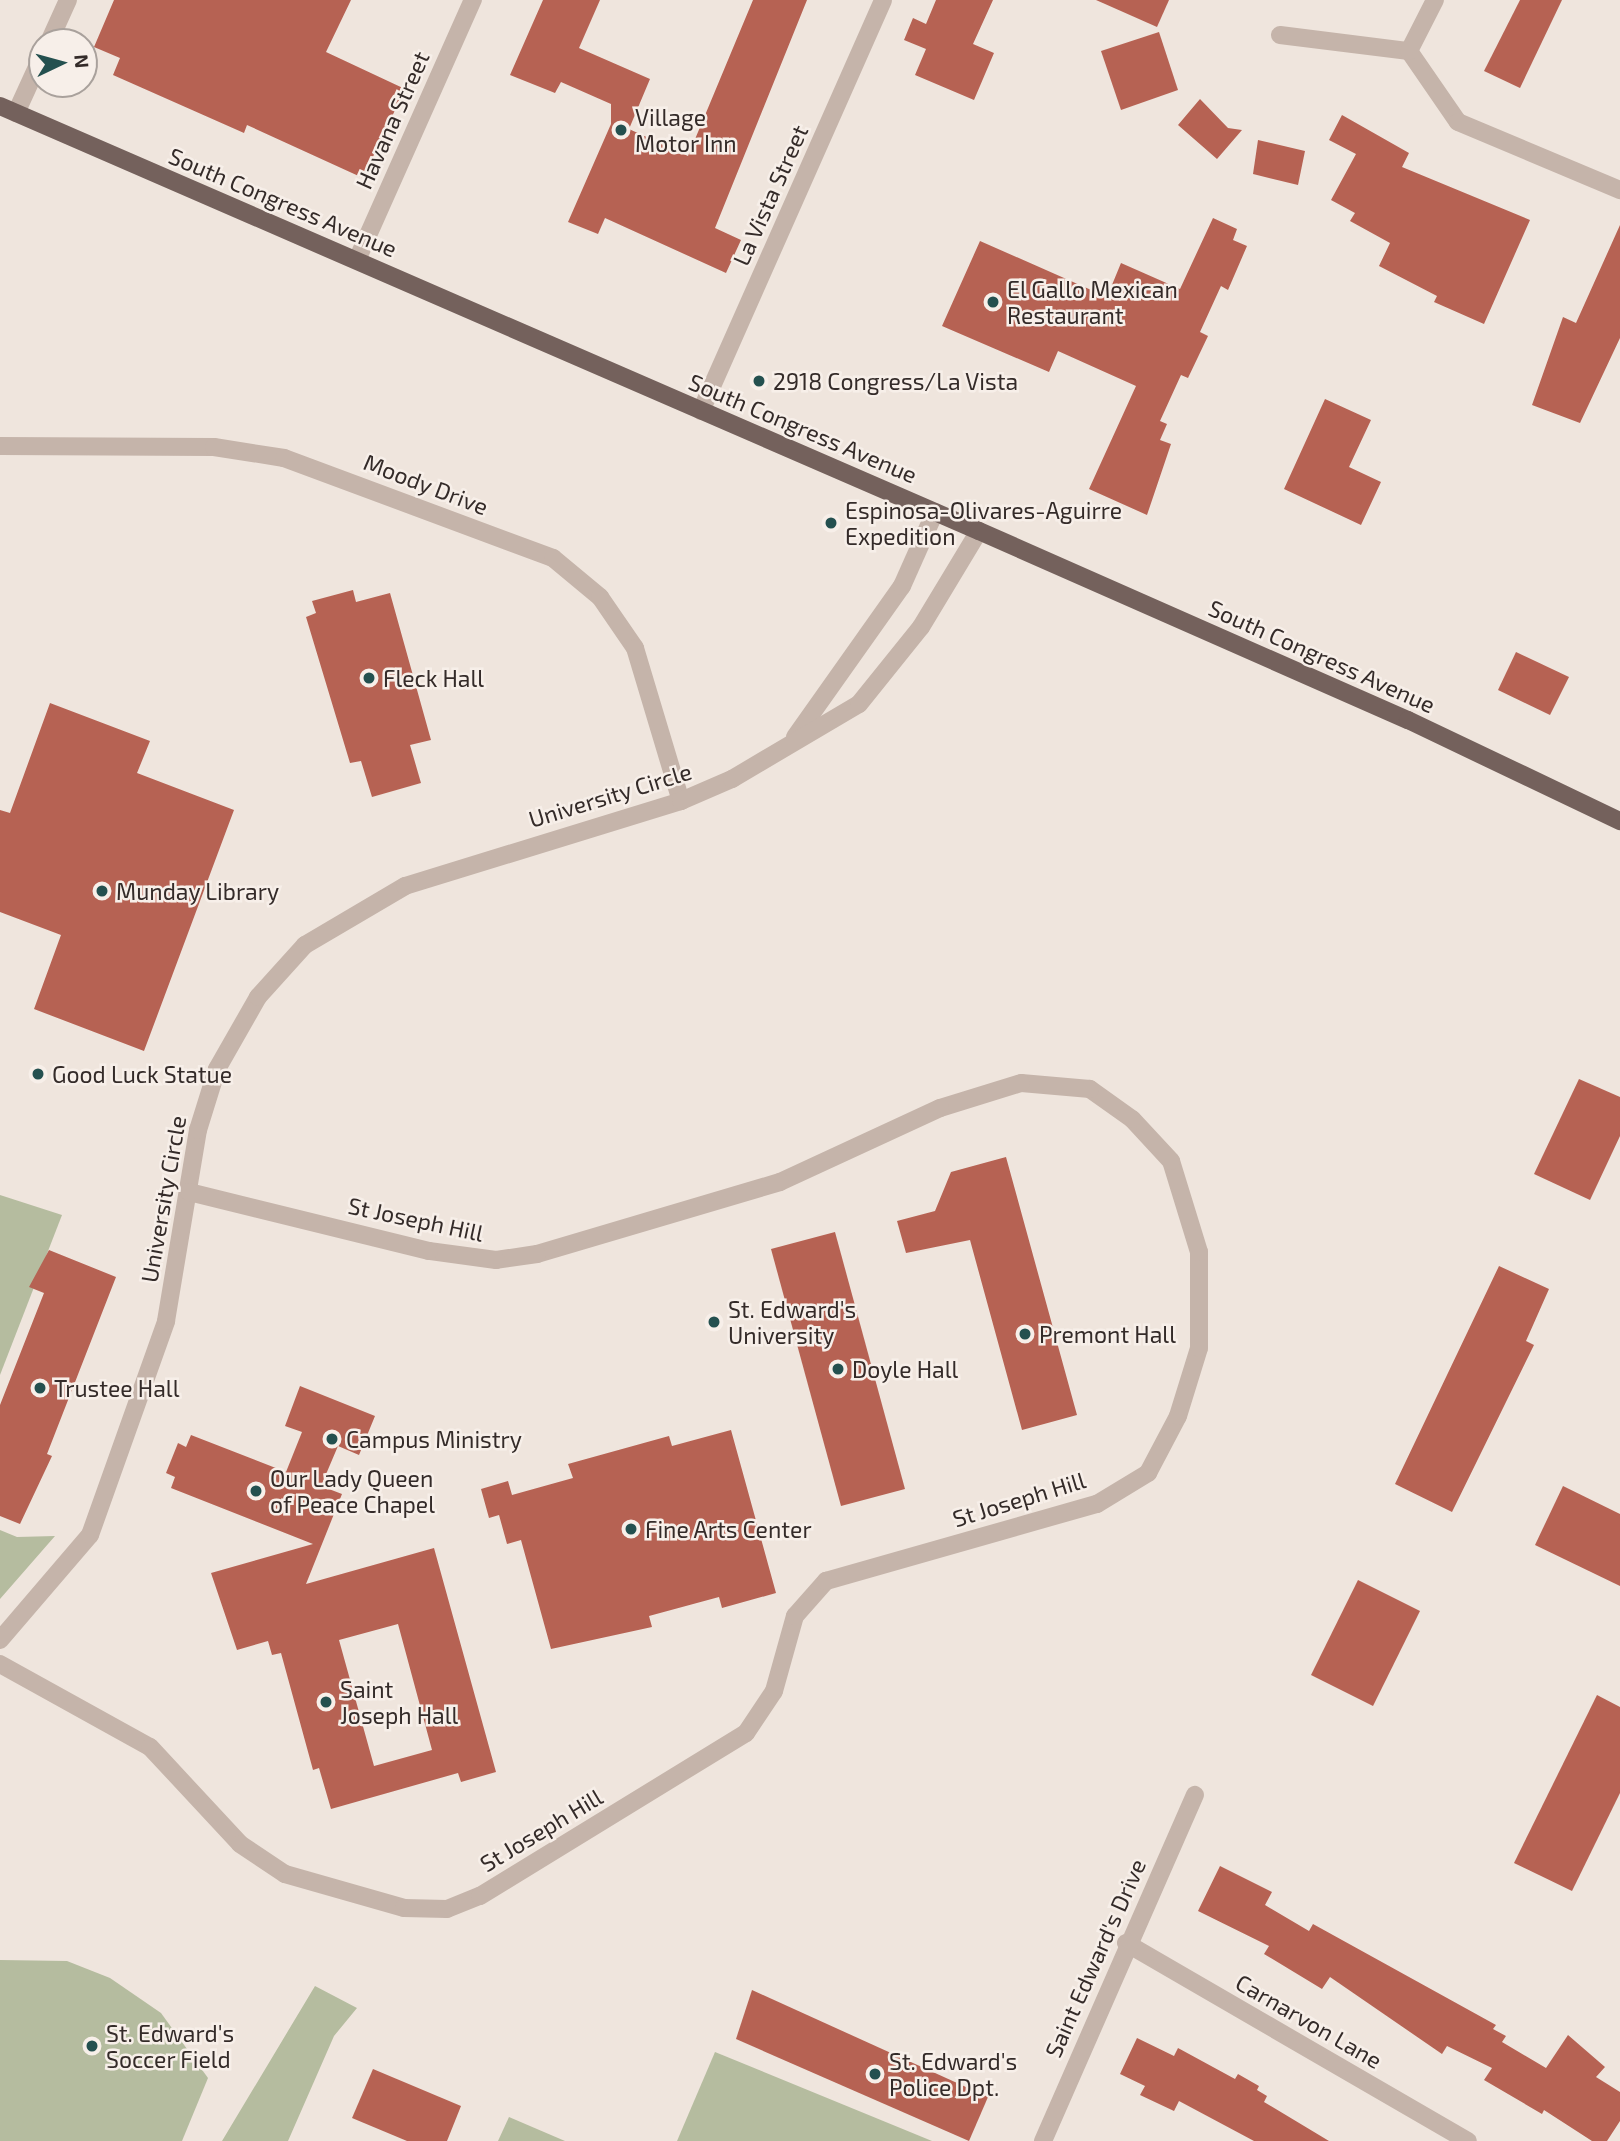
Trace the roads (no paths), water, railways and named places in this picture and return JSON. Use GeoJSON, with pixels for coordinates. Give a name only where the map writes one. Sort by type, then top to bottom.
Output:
{"type":"FeatureCollection","features":[{"type":"Feature","properties":{"kind":"main road","name":"South Congress Avenue"},"geometry":{"type":"LineString","coordinates":[[8,109],[1408,720],[1620,821]]}},
{"type":"Feature","properties":{"kind":"street"},"geometry":{"type":"LineString","coordinates":[[55,28],[68,0]]}},
{"type":"Feature","properties":{"kind":"street","name":"Havana Street"},"geometry":{"type":"LineString","coordinates":[[357,260],[473,0]]}},
{"type":"Feature","properties":{"kind":"street","name":"La Vista Street"},"geometry":{"type":"LineString","coordinates":[[701,411],[883,0]]}},
{"type":"Feature","properties":{"kind":"street"},"geometry":{"type":"LineString","coordinates":[[1409,51],[1435,0]]}},
{"type":"Feature","properties":{"kind":"street"},"geometry":{"type":"LineString","coordinates":[[1280,35],[1409,51],[1458,122],[1620,190]]}},
{"type":"Feature","properties":{"kind":"street"},"geometry":{"type":"LineString","coordinates":[[8,109],[28,78]]}},
{"type":"Feature","properties":{"kind":"street","name":"Moody Drive"},"geometry":{"type":"LineString","coordinates":[[0,446],[214,447],[284,458],[553,558],[600,597],[635,649],[681,801]]}},
{"type":"Feature","properties":{"kind":"street","name":"University Circle"},"geometry":{"type":"LineString","coordinates":[[791,743],[902,586],[935,512]]}},
{"type":"Feature","properties":{"kind":"street","name":"University Circle"},"geometry":{"type":"LineString","coordinates":[[0,1640],[90,1535],[166,1321],[198,1130],[217,1069],[258,997],[305,945],[405,886],[681,801],[732,779],[859,704],[921,627],[979,531]]}},
{"type":"Feature","properties":{"kind":"street","name":"St Joseph Hill"},"geometry":{"type":"LineString","coordinates":[[0,1664],[150,1746],[240,1844],[285,1874],[404,1908],[447,1909],[480,1896],[746,1733],[774,1692],[795,1616],[826,1581],[1097,1504],[1149,1473],[1178,1416],[1199,1348],[1199,1252],[1171,1161],[1132,1119],[1090,1089],[1021,1083],[940,1108],[780,1182],[537,1254],[496,1260],[429,1251],[189,1192]]}},
{"type":"Feature","properties":{"kind":"street","name":"Saint Edward's Drive"},"geometry":{"type":"LineString","coordinates":[[1044,2141],[1126,1943],[1195,1795]]}},
{"type":"Feature","properties":{"kind":"street","name":"Carnarvon Lane"},"geometry":{"type":"LineString","coordinates":[[1126,1943],[1468,2141]]}},
{"type":"Feature","properties":{"kind":"place","name":"Village Motor Inn"},"geometry":{"type":"Point","coordinates":[621,130]}},
{"type":"Feature","properties":{"kind":"place","name":"El Gallo Mexican Restaurant"},"geometry":{"type":"Point","coordinates":[993,302]}},
{"type":"Feature","properties":{"kind":"place","name":"2918 Congress/La Vista"},"geometry":{"type":"Point","coordinates":[759,381]}},
{"type":"Feature","properties":{"kind":"place","name":"Espinosa-Olivares-Aguirre Expedition"},"geometry":{"type":"Point","coordinates":[831,523]}},
{"type":"Feature","properties":{"kind":"place","name":"Fleck Hall"},"geometry":{"type":"Point","coordinates":[369,678]}},
{"type":"Feature","properties":{"kind":"place","name":"Munday Library"},"geometry":{"type":"Point","coordinates":[102,891]}},
{"type":"Feature","properties":{"kind":"place","name":"Good Luck Statue"},"geometry":{"type":"Point","coordinates":[38,1074]}},
{"type":"Feature","properties":{"kind":"place","name":"St. Edward's University"},"geometry":{"type":"Point","coordinates":[714,1322]}},
{"type":"Feature","properties":{"kind":"place","name":"Premont Hall"},"geometry":{"type":"Point","coordinates":[1025,1334]}},
{"type":"Feature","properties":{"kind":"place","name":"Doyle Hall"},"geometry":{"type":"Point","coordinates":[838,1369]}},
{"type":"Feature","properties":{"kind":"place","name":"Trustee Hall"},"geometry":{"type":"Point","coordinates":[40,1388]}},
{"type":"Feature","properties":{"kind":"place","name":"Campus Ministry"},"geometry":{"type":"Point","coordinates":[332,1439]}},
{"type":"Feature","properties":{"kind":"place","name":"Our Lady Queen of Peace Chapel"},"geometry":{"type":"Point","coordinates":[256,1491]}},
{"type":"Feature","properties":{"kind":"place","name":"Fine Arts Center"},"geometry":{"type":"Point","coordinates":[631,1529]}},
{"type":"Feature","properties":{"kind":"place","name":"Saint Joseph Hall"},"geometry":{"type":"Point","coordinates":[326,1702]}},
{"type":"Feature","properties":{"kind":"place","name":"St. Edward's Soccer Field"},"geometry":{"type":"Point","coordinates":[92,2046]}},
{"type":"Feature","properties":{"kind":"place","name":"St. Edward's Police Dpt."},"geometry":{"type":"Point","coordinates":[875,2074]}}]}
